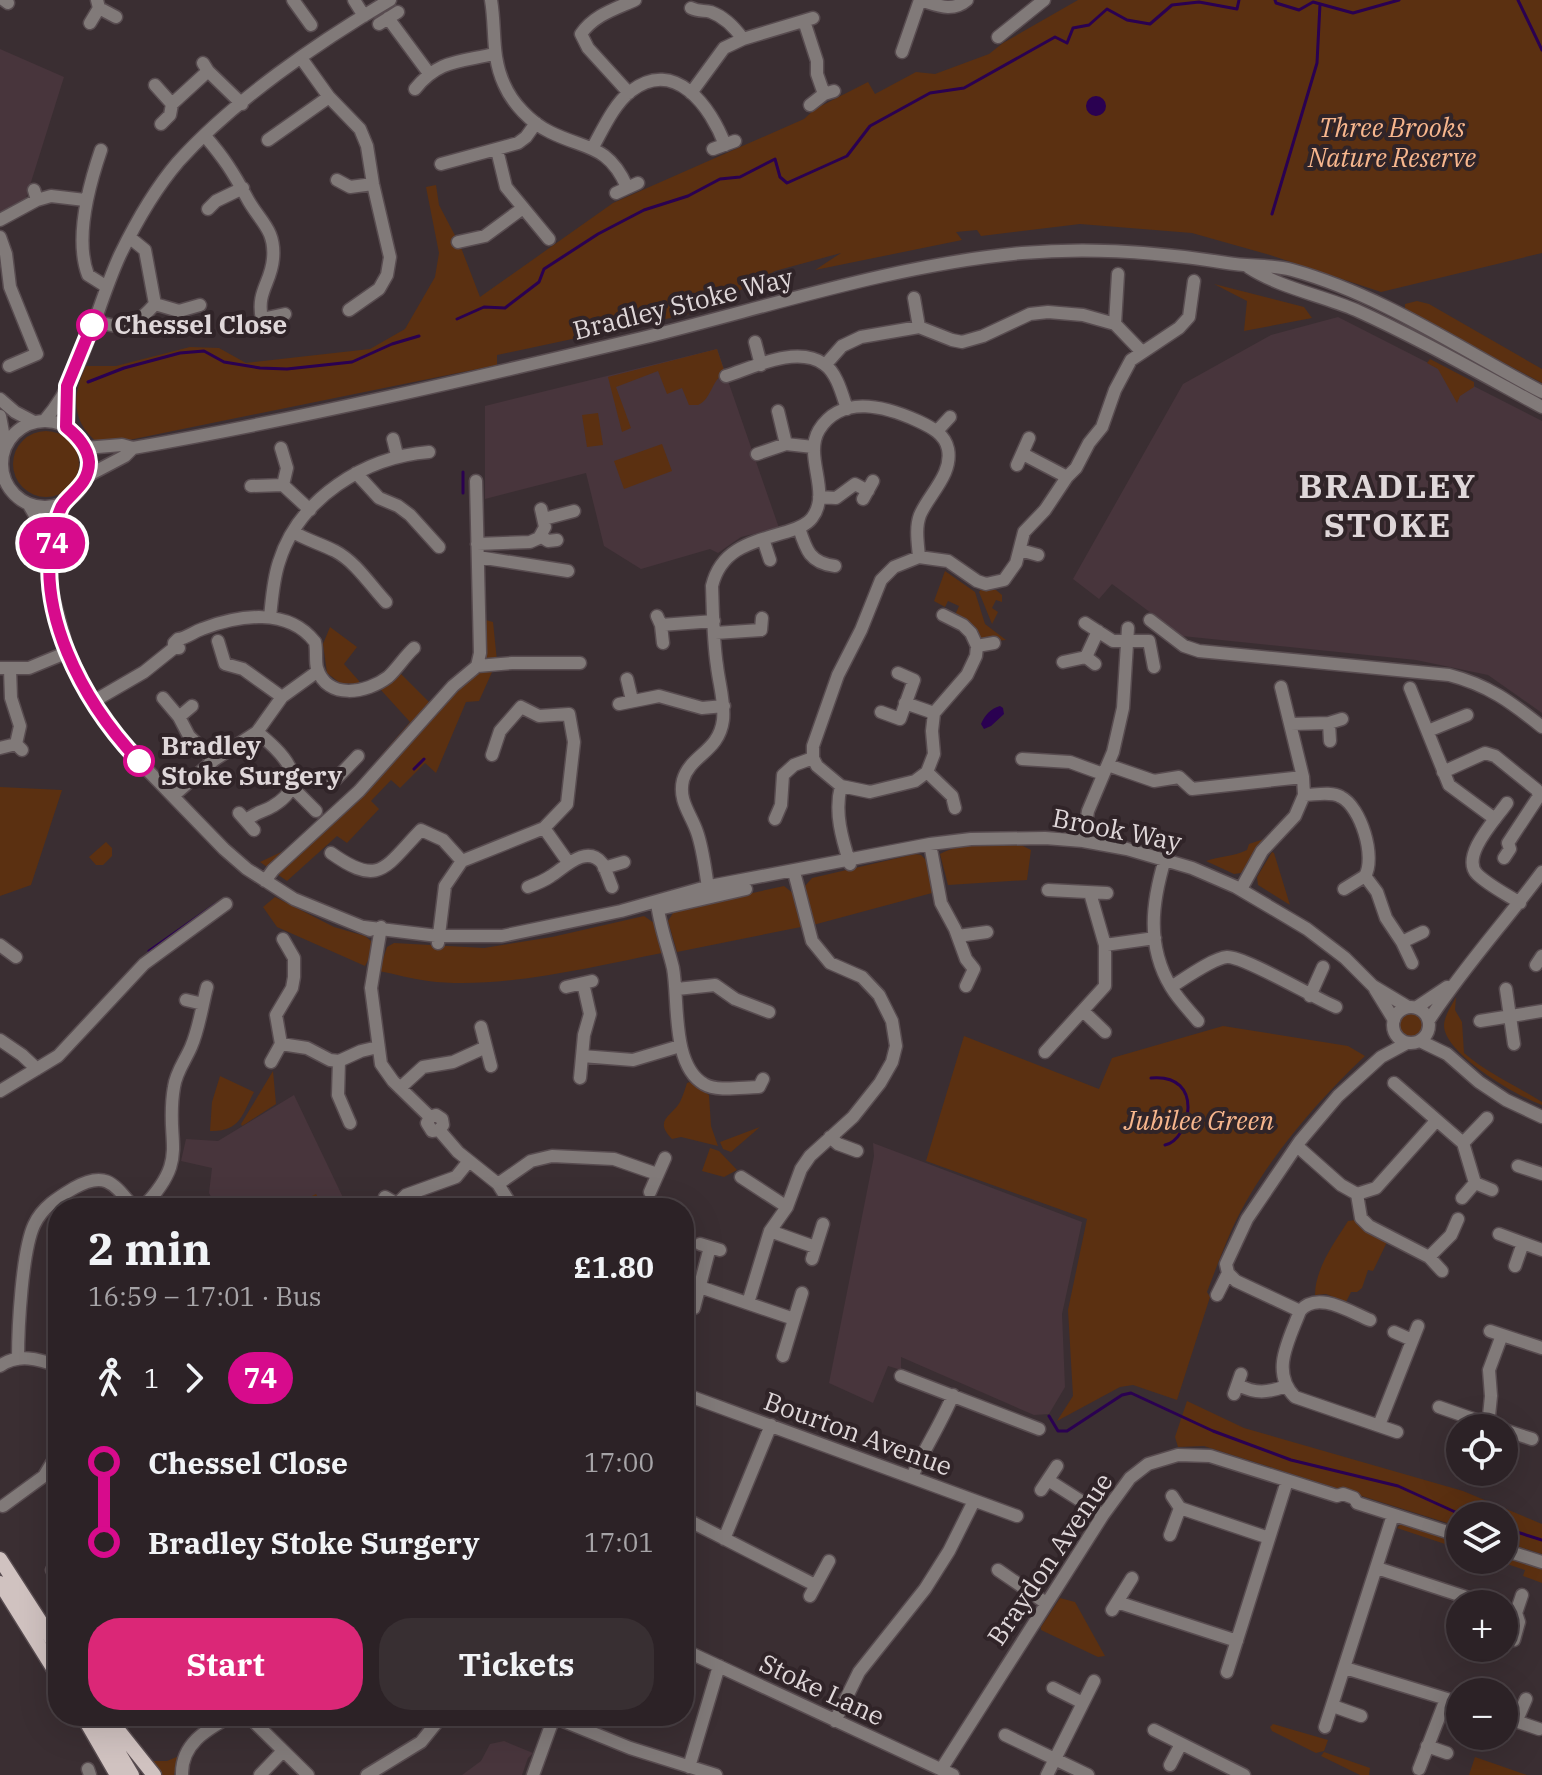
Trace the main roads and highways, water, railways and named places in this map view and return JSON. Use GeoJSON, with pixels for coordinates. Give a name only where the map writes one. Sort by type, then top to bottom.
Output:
{"type":"FeatureCollection","features":[{"type":"Feature","properties":{"kind":"main road"},"geometry":{"type":"LineString","coordinates":[[0,1559],[48,1633]]}},
{"type":"Feature","properties":{"kind":"main road"},"geometry":{"type":"LineString","coordinates":[[0,1583],[48,1660]]}},
{"type":"Feature","properties":{"kind":"main road"},"geometry":{"type":"LineString","coordinates":[[87,1726],[109,1775]]}},
{"type":"Feature","properties":{"kind":"main road"},"geometry":{"type":"LineString","coordinates":[[88,1726],[117,1775]]}},
{"type":"Feature","properties":{"kind":"main road"},"geometry":{"type":"LineString","coordinates":[[103,1726],[132,1775]]}},
{"type":"Feature","properties":{"kind":"main road"},"geometry":{"type":"LineString","coordinates":[[115,1726],[154,1775]]}},
{"type":"Feature","properties":{"kind":"waterway"},"geometry":{"type":"LineString","coordinates":[[457,319],[484,307],[505,308],[539,282],[544,269],[598,234],[644,210],[688,196],[720,179],[740,177],[775,159],[780,177],[787,183],[847,156],[870,126],[930,93],[964,88],[1055,37],[1067,43],[1073,28],[1089,25],[1107,9],[1127,20],[1150,24],[1172,5],[1199,2],[1237,9],[1239,0]]}},
{"type":"Feature","properties":{"kind":"waterway"},"geometry":{"type":"LineString","coordinates":[[1275,0],[1299,10],[1313,2],[1353,13],[1399,0]]}},
{"type":"Feature","properties":{"kind":"waterway"},"geometry":{"type":"LineString","coordinates":[[1518,0],[1542,50]]}},
{"type":"Feature","properties":{"kind":"waterway"},"geometry":{"type":"LineString","coordinates":[[1272,214],[1317,63],[1320,4]]}},
{"type":"Feature","properties":{"kind":"waterway"},"geometry":{"type":"LineString","coordinates":[[88,382],[124,368],[180,353],[204,351],[224,362],[260,368],[287,369],[352,362],[419,336]]}},
{"type":"Feature","properties":{"kind":"waterway"},"geometry":{"type":"LineString","coordinates":[[463,472],[463,493]]}},
{"type":"Feature","properties":{"kind":"waterway"},"geometry":{"type":"LineString","coordinates":[[414,769],[424,759]]}},
{"type":"Feature","properties":{"kind":"waterway"},"geometry":{"type":"LineString","coordinates":[[149,951],[216,904]]}},
{"type":"Feature","properties":{"kind":"waterway"},"geometry":{"type":"LineString","coordinates":[[1151,1078],[1168,1079],[1180,1086],[1186,1096],[1188,1108],[1181,1132],[1165,1145]]}},
{"type":"Feature","properties":{"kind":"waterway"},"geometry":{"type":"LineString","coordinates":[[1049,1416],[1058,1431],[1067,1431],[1122,1395],[1131,1393],[1213,1431],[1291,1460],[1398,1486],[1446,1508]]}},
{"type":"Feature","properties":{"kind":"waterway"},"geometry":{"type":"LineString","coordinates":[[1518,1532],[1542,1540]]}},
{"type":"Feature","properties":{"kind":"place","name":"Chessel Close"},"geometry":{"type":"Point","coordinates":[92,325]}},
{"type":"Feature","properties":{"kind":"place","name":"Bradley Stoke Surgery"},"geometry":{"type":"Point","coordinates":[139,761]}},
{"type":"Feature","properties":{"kind":"district","name":"BRADLEY STOKE"},"geometry":{"type":"Point","coordinates":[1388,506]}},
{"type":"Feature","properties":{"kind":"park label","name":"Three Brooks Nature Reserve"},"geometry":{"type":"Point","coordinates":[1392,143]}},
{"type":"Feature","properties":{"kind":"park label","name":"Jubilee Green"},"geometry":{"type":"Point","coordinates":[1199,1121]}}]}
